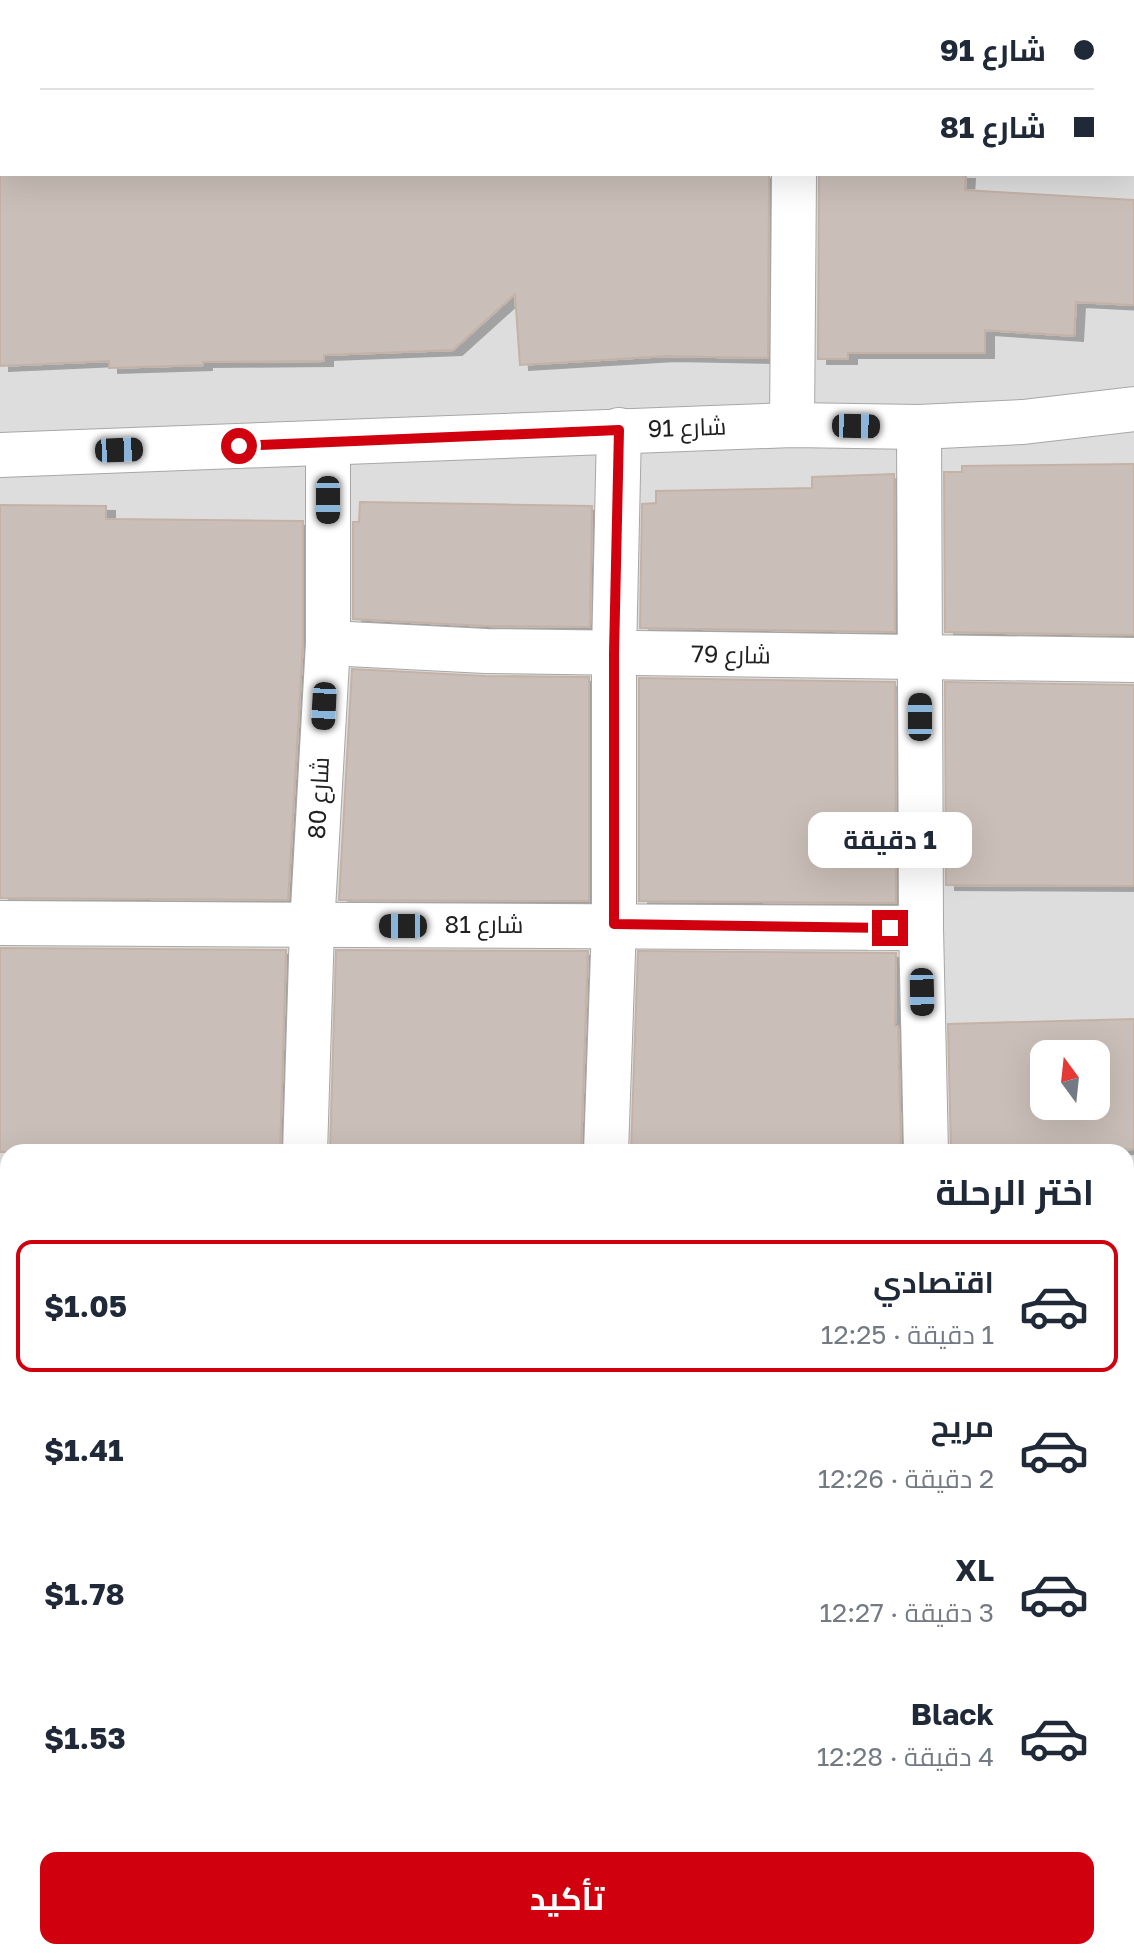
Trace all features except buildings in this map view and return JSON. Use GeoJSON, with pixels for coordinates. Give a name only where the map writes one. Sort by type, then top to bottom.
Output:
{"type":"FeatureCollection","features":[{"type":"Feature","properties":{"kind":"street"},"geometry":{"type":"LineString","coordinates":[[792,425],[794,176]]}},
{"type":"Feature","properties":{"kind":"street","name":"شارع 91"},"geometry":{"type":"LineString","coordinates":[[0,455],[619,430],[792,425],[919,427],[1023,422],[1134,409]]}},
{"type":"Feature","properties":{"kind":"street"},"geometry":{"type":"LineString","coordinates":[[919,427],[921,928],[926,1144]]}},
{"type":"Feature","properties":{"kind":"street"},"geometry":{"type":"LineString","coordinates":[[606,1144],[614,924],[614,654],[619,430]]}},
{"type":"Feature","properties":{"kind":"street","name":"شارع 80"},"geometry":{"type":"LineString","coordinates":[[305,1144],[312,927],[328,643],[328,443]]}},
{"type":"Feature","properties":{"kind":"street","name":"شارع 79"},"geometry":{"type":"LineString","coordinates":[[328,643],[614,654],[1134,660]]}},
{"type":"Feature","properties":{"kind":"street","name":"شارع 81"},"geometry":{"type":"LineString","coordinates":[[0,923],[921,928]]}},
{"type":"Feature","properties":{"kind":"shaded area"},"geometry":{"type":"Polygon","coordinates":[[[0,176],[1134,176],[1134,1144],[0,1144],[0,176]]]}},
{"type":"Feature","properties":{"kind":"route"},"geometry":{"type":"LineString","coordinates":[[239,446],[619,430],[614,654],[614,924],[890,928]]}}]}
